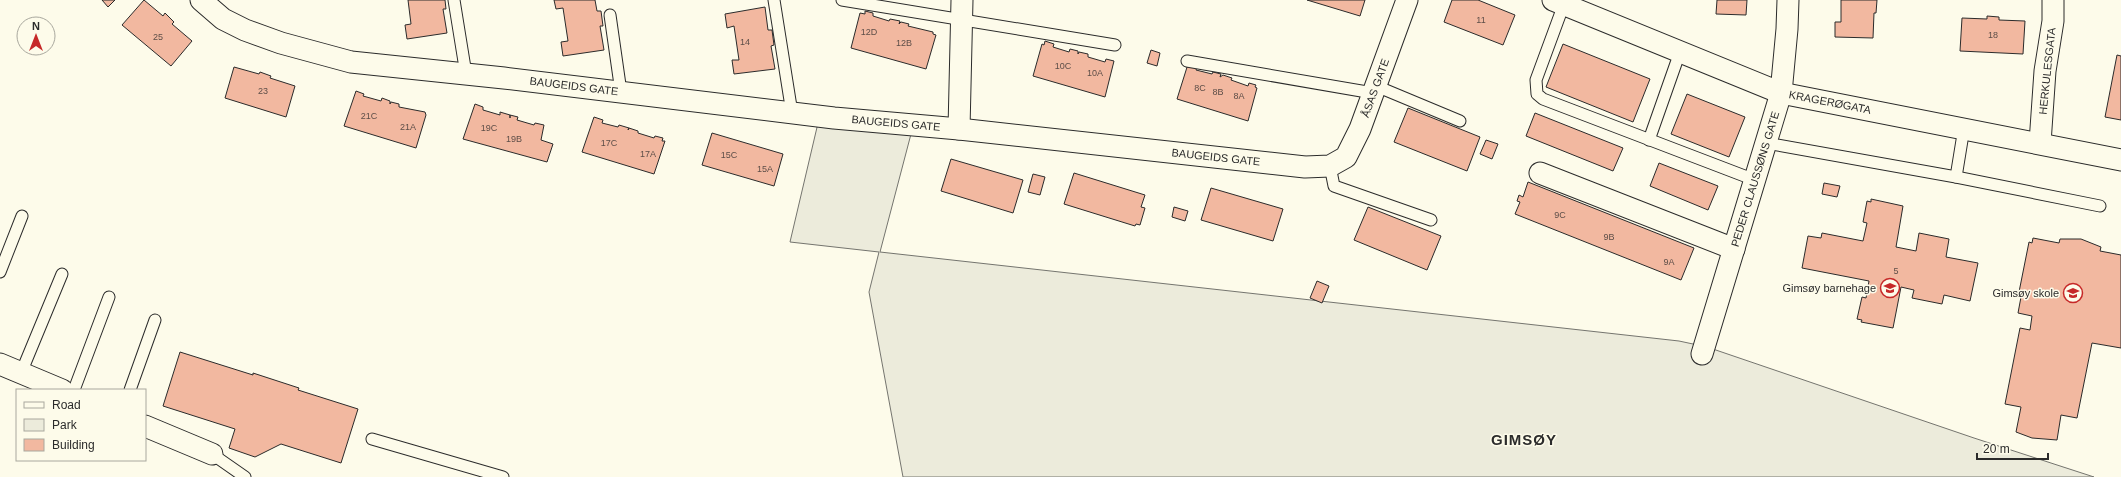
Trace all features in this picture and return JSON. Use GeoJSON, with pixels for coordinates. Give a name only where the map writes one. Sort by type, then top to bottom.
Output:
{"type":"FeatureCollection","features":[{"type":"Feature","properties":{"kind":"street","name":"BAUGEIDS GATE"},"geometry":{"type":"LineString","coordinates":[[202,0],[228,22],[308,52],[351,62],[466,74],[792,113],[959,129],[1304,167],[1330,166]]}},
{"type":"Feature","properties":{"kind":"street","name":"ÅSAS GATE"},"geometry":{"type":"LineString","coordinates":[[1330,166],[1346,157],[1360,129],[1407,0]]}},
{"type":"Feature","properties":{"kind":"street","name":"PEDER CLAUSSØNS GATE"},"geometry":{"type":"LineString","coordinates":[[1702,354],[1781,93],[1788,0]]}},
{"type":"Feature","properties":{"kind":"street","name":"HERKULESGATA"},"geometry":{"type":"LineString","coordinates":[[2040,143],[2045,71],[2053,21],[2052,0]]}},
{"type":"Feature","properties":{"kind":"street","name":"KRAGERØGATA"},"geometry":{"type":"LineString","coordinates":[[1559,2],[1781,93],[2121,160]]}},
{"type":"Feature","properties":{"kind":"street"},"geometry":{"type":"LineString","coordinates":[[959,129],[963,9]]}},
{"type":"Feature","properties":{"kind":"street"},"geometry":{"type":"LineString","coordinates":[[1540,172],[1734,249]]}},
{"type":"Feature","properties":{"kind":"street"},"geometry":{"type":"LineString","coordinates":[[0,364],[60,389]]}},
{"type":"Feature","properties":{"kind":"street"},"geometry":{"type":"LineString","coordinates":[[146,426],[212,454]]}},
{"type":"Feature","properties":{"kind":"lane"},"geometry":{"type":"LineString","coordinates":[[454,0],[466,74]]}},
{"type":"Feature","properties":{"kind":"lane"},"geometry":{"type":"LineString","coordinates":[[774,0],[792,113]]}},
{"type":"Feature","properties":{"kind":"lane"},"geometry":{"type":"LineString","coordinates":[[842,0],[963,9],[1115,45]]}},
{"type":"Feature","properties":{"kind":"lane"},"geometry":{"type":"LineString","coordinates":[[1559,2],[1536,80],[1537,94],[1543,99],[1755,180]]}},
{"type":"Feature","properties":{"kind":"lane"},"geometry":{"type":"LineString","coordinates":[[610,15],[621,92]]}},
{"type":"Feature","properties":{"kind":"lane"},"geometry":{"type":"LineString","coordinates":[[1649,140],[1680,52]]}},
{"type":"Feature","properties":{"kind":"lane"},"geometry":{"type":"LineString","coordinates":[[1187,61],[1375,89],[1460,121]]}},
{"type":"Feature","properties":{"kind":"lane"},"geometry":{"type":"LineString","coordinates":[[1956,177],[1964,128]]}},
{"type":"Feature","properties":{"kind":"lane"},"geometry":{"type":"LineString","coordinates":[[1766,143],[1956,177],[2100,206]]}},
{"type":"Feature","properties":{"kind":"lane"},"geometry":{"type":"LineString","coordinates":[[1330,166],[1334,186],[1431,220]]}},
{"type":"Feature","properties":{"kind":"lane"},"geometry":{"type":"LineString","coordinates":[[0,272],[22,216]]}},
{"type":"Feature","properties":{"kind":"lane"},"geometry":{"type":"LineString","coordinates":[[21,373],[62,274]]}},
{"type":"Feature","properties":{"kind":"lane"},"geometry":{"type":"LineString","coordinates":[[74,389],[109,297]]}},
{"type":"Feature","properties":{"kind":"lane"},"geometry":{"type":"LineString","coordinates":[[130,389],[155,320]]}},
{"type":"Feature","properties":{"kind":"lane"},"geometry":{"type":"LineString","coordinates":[[372,439],[503,477]]}},
{"type":"Feature","properties":{"kind":"lane"},"geometry":{"type":"LineString","coordinates":[[212,454],[245,477]]}},
{"type":"Feature","properties":{"kind":"green space"},"geometry":{"type":"Polygon","coordinates":[[[818,123],[911,134],[880,252],[1679,341],[1707,347],[1974,438],[2094,477],[903,477],[869,292],[879,252],[790,242],[818,123]]]}},
{"type":"Feature","properties":{"kind":"building"},"geometry":{"type":"Polygon","coordinates":[[[102,0],[115,0],[108,7],[102,0]]]}},
{"type":"Feature","properties":{"kind":"building"},"geometry":{"type":"Polygon","coordinates":[[[144,0],[163,16],[165,13],[174,22],[172,24],[192,41],[171,66],[122,25],[144,0]]]}},
{"type":"Feature","properties":{"kind":"building"},"geometry":{"type":"Polygon","coordinates":[[[408,0],[445,0],[446,9],[443,9],[447,33],[407,39],[405,25],[411,24],[408,0]]]}},
{"type":"Feature","properties":{"kind":"building"},"geometry":{"type":"Polygon","coordinates":[[[554,0],[595,0],[597,11],[601,11],[603,26],[600,26],[604,50],[563,56],[561,42],[568,41],[563,8],[556,9],[554,0]]]}},
{"type":"Feature","properties":{"kind":"building"},"geometry":{"type":"Polygon","coordinates":[[[1307,0],[1365,0],[1360,16],[1307,0]]]}},
{"type":"Feature","properties":{"kind":"building"},"geometry":{"type":"Polygon","coordinates":[[[1452,0],[1478,0],[1515,15],[1503,45],[1444,22],[1452,0]]]}},
{"type":"Feature","properties":{"kind":"building"},"geometry":{"type":"Polygon","coordinates":[[[1717,0],[1747,0],[1746,15],[1716,14],[1717,0]]]}},
{"type":"Feature","properties":{"kind":"building"},"geometry":{"type":"Polygon","coordinates":[[[1841,0],[1877,0],[1876,13],[1874,13],[1873,38],[1835,37],[1835,22],[1841,22],[1841,0]]]}},
{"type":"Feature","properties":{"kind":"building"},"geometry":{"type":"Polygon","coordinates":[[[765,7],[768,30],[772,30],[774,45],[771,46],[775,69],[734,74],[732,60],[739,60],[734,26],[727,28],[725,14],[765,7]]]}},
{"type":"Feature","properties":{"kind":"building"},"geometry":{"type":"Polygon","coordinates":[[[865,11],[873,13],[873,16],[889,21],[890,19],[900,21],[899,24],[901,22],[909,24],[908,26],[933,32],[933,34],[936,35],[926,69],[851,48],[860,13],[865,14],[865,11]]]}},
{"type":"Feature","properties":{"kind":"building"},"geometry":{"type":"Polygon","coordinates":[[[1987,16],[1999,17],[1999,20],[2025,21],[2023,54],[1960,51],[1962,18],[1987,19],[1987,16]]]}},
{"type":"Feature","properties":{"kind":"building"},"geometry":{"type":"Polygon","coordinates":[[[1045,41],[1054,44],[1053,47],[1069,52],[1070,49],[1078,51],[1078,54],[1079,52],[1088,54],[1088,57],[1105,62],[1106,59],[1114,61],[1105,97],[1033,76],[1042,44],[1044,45],[1045,41]]]}},
{"type":"Feature","properties":{"kind":"building"},"geometry":{"type":"Polygon","coordinates":[[[1563,44],[1650,79],[1633,122],[1546,87],[1563,44]]]}},
{"type":"Feature","properties":{"kind":"building"},"geometry":{"type":"Polygon","coordinates":[[[1151,50],[1160,53],[1157,66],[1147,63],[1151,50]]]}},
{"type":"Feature","properties":{"kind":"building"},"geometry":{"type":"Polygon","coordinates":[[[2117,55],[2121,56],[2121,120],[2105,117],[2117,55]]]}},
{"type":"Feature","properties":{"kind":"building"},"geometry":{"type":"Polygon","coordinates":[[[1188,64],[1197,67],[1196,70],[1212,74],[1213,72],[1221,74],[1220,77],[1223,75],[1232,78],[1231,80],[1248,86],[1249,83],[1256,85],[1255,87],[1257,88],[1248,121],[1177,99],[1188,64]]]}},
{"type":"Feature","properties":{"kind":"building"},"geometry":{"type":"Polygon","coordinates":[[[234,67],[259,74],[260,72],[271,76],[270,78],[295,86],[286,117],[225,98],[234,67]]]}},
{"type":"Feature","properties":{"kind":"building"},"geometry":{"type":"Polygon","coordinates":[[[356,91],[364,94],[363,96],[381,101],[382,98],[390,101],[390,104],[391,102],[399,104],[399,107],[425,112],[426,115],[416,148],[344,126],[356,91]]]}},
{"type":"Feature","properties":{"kind":"building"},"geometry":{"type":"Polygon","coordinates":[[[1687,94],[1745,117],[1729,157],[1671,134],[1687,94]]]}},
{"type":"Feature","properties":{"kind":"building"},"geometry":{"type":"Polygon","coordinates":[[[475,104],[483,107],[483,110],[500,115],[500,112],[518,117],[517,120],[534,125],[535,123],[544,125],[541,140],[553,144],[547,162],[463,139],[475,104]]]}},
{"type":"Feature","properties":{"kind":"building"},"geometry":{"type":"Polygon","coordinates":[[[1408,108],[1480,137],[1467,171],[1394,142],[1408,108]]]}},
{"type":"Feature","properties":{"kind":"building"},"geometry":{"type":"Polygon","coordinates":[[[1535,113],[1623,148],[1613,171],[1526,136],[1535,113]]]}},
{"type":"Feature","properties":{"kind":"building"},"geometry":{"type":"Polygon","coordinates":[[[594,117],[603,120],[602,123],[618,127],[619,125],[654,138],[655,136],[663,138],[662,141],[665,141],[654,174],[582,152],[594,117]]]}},
{"type":"Feature","properties":{"kind":"building"},"geometry":{"type":"Polygon","coordinates":[[[712,133],[783,154],[774,186],[702,165],[712,133]]]}},
{"type":"Feature","properties":{"kind":"building"},"geometry":{"type":"Polygon","coordinates":[[[1486,140],[1498,144],[1492,159],[1480,154],[1486,140]]]}},
{"type":"Feature","properties":{"kind":"building"},"geometry":{"type":"Polygon","coordinates":[[[951,159],[1023,180],[1013,213],[941,191],[951,159]]]}},
{"type":"Feature","properties":{"kind":"building"},"geometry":{"type":"Polygon","coordinates":[[[1659,163],[1718,186],[1708,210],[1650,186],[1659,163]]]}},
{"type":"Feature","properties":{"kind":"building"},"geometry":{"type":"Polygon","coordinates":[[[1074,173],[1145,195],[1141,207],[1145,208],[1140,225],[1136,224],[1135,226],[1064,204],[1074,173]]]}},
{"type":"Feature","properties":{"kind":"building"},"geometry":{"type":"Polygon","coordinates":[[[1033,174],[1045,177],[1040,195],[1028,192],[1033,174]]]}},
{"type":"Feature","properties":{"kind":"building"},"geometry":{"type":"Polygon","coordinates":[[[1528,182],[1694,248],[1681,280],[1515,214],[1520,202],[1517,201],[1519,195],[1523,197],[1528,182]]]}},
{"type":"Feature","properties":{"kind":"building"},"geometry":{"type":"Polygon","coordinates":[[[1824,183],[1840,186],[1837,197],[1822,194],[1824,183]]]}},
{"type":"Feature","properties":{"kind":"building"},"geometry":{"type":"Polygon","coordinates":[[[1211,188],[1283,209],[1273,241],[1201,220],[1211,188]]]}},
{"type":"Feature","properties":{"kind":"building"},"geometry":{"type":"Polygon","coordinates":[[[1871,199],[1903,206],[1896,247],[1916,251],[1919,233],[1949,239],[1946,257],[1978,263],[1970,301],[1944,295],[1942,304],[1912,298],[1914,290],[1901,287],[1893,328],[1861,322],[1862,320],[1857,319],[1862,297],[1866,298],[1869,281],[1802,268],[1808,236],[1821,238],[1822,233],[1863,241],[1867,223],[1863,222],[1867,201],[1871,202],[1871,199]]]}},
{"type":"Feature","properties":{"kind":"building"},"geometry":{"type":"Polygon","coordinates":[[[1174,207],[1188,211],[1185,221],[1172,217],[1174,207]]]}},
{"type":"Feature","properties":{"kind":"building"},"geometry":{"type":"Polygon","coordinates":[[[1368,207],[1441,236],[1427,270],[1354,240],[1368,207]]]}},
{"type":"Feature","properties":{"kind":"building"},"geometry":{"type":"Polygon","coordinates":[[[2033,238],[2059,243],[2060,239],[2081,239],[2101,247],[2100,251],[2121,255],[2121,348],[2092,343],[2077,418],[2061,415],[2057,440],[2032,438],[2016,432],[2021,407],[2005,404],[2020,328],[2030,330],[2032,316],[2018,313],[2021,297],[2018,297],[2029,242],[2032,243],[2033,238]]]}},
{"type":"Feature","properties":{"kind":"building"},"geometry":{"type":"Polygon","coordinates":[[[1317,281],[1329,286],[1322,303],[1310,298],[1317,281]]]}},
{"type":"Feature","properties":{"kind":"building"},"geometry":{"type":"Polygon","coordinates":[[[180,352],[253,375],[253,373],[299,388],[298,390],[358,409],[341,463],[281,444],[255,457],[229,448],[235,429],[163,406],[180,352]]]}},
{"type":"Feature","properties":{"kind":"place","name":"Gimsøy barnehage"},"geometry":{"type":"Point","coordinates":[1890,288]}},
{"type":"Feature","properties":{"kind":"place","name":"Gimsøy skole"},"geometry":{"type":"Point","coordinates":[2073,293]}},
{"type":"Feature","properties":{"kind":"district","name":"GIMSØY"},"geometry":{"type":"Point","coordinates":[1524,440]}}]}
